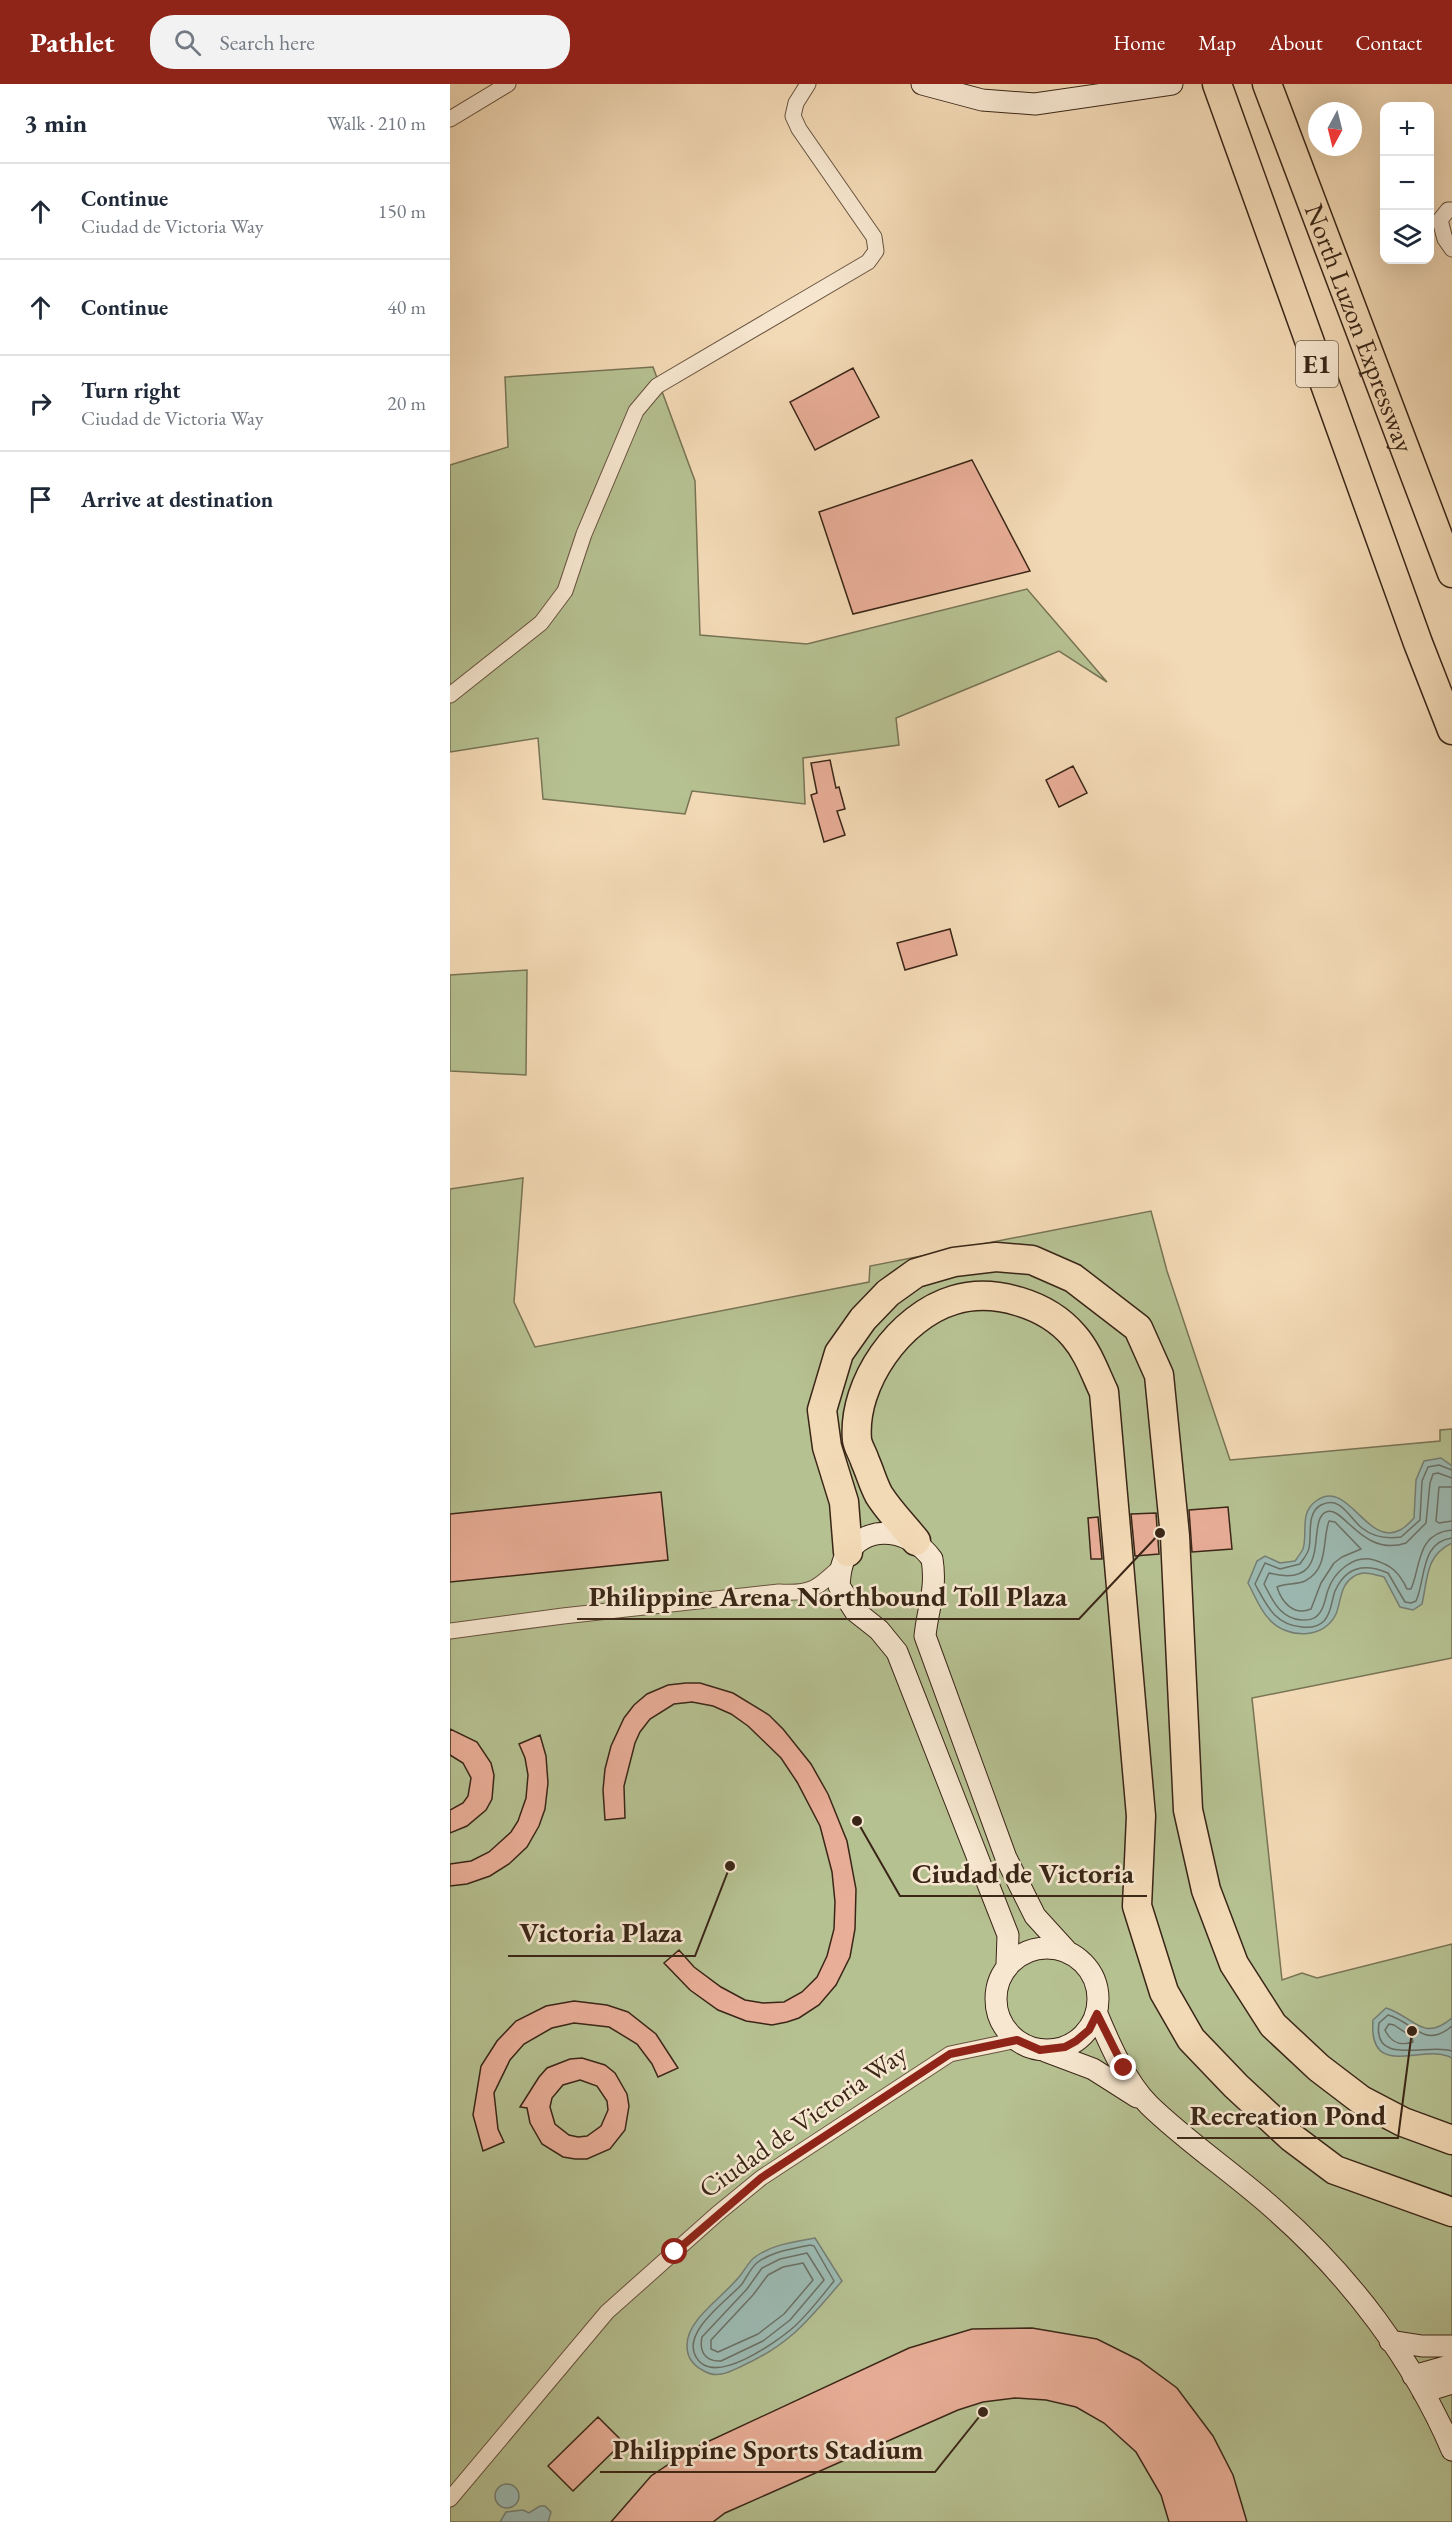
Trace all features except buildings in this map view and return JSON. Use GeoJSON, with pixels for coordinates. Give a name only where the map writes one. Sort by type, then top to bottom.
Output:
{"type":"FeatureCollection","features":[{"type":"Feature","properties":{"kind":"highway","name":"North Luzon Expressway"},"geometry":{"type":"LineString","coordinates":[[1217,84],[1418,643],[1452,730]]}},
{"type":"Feature","properties":{"kind":"highway","name":"North Luzon Expressway"},"geometry":{"type":"LineString","coordinates":[[1267,84],[1452,573]]}},
{"type":"Feature","properties":{"kind":"highway"},"geometry":{"type":"LineString","coordinates":[[845,1558],[844,1502],[827,1447],[822,1410],[839,1353],[863,1319],[888,1293],[916,1273],[954,1262],[996,1257],[1032,1260],[1073,1278],[1138,1328],[1159,1375],[1175,1536],[1188,1810],[1206,1890],[1234,1964],[1273,2025],[1319,2068],[1361,2100],[1403,2122],[1452,2140]]}},
{"type":"Feature","properties":{"kind":"highway"},"geometry":{"type":"LineString","coordinates":[[916,1541],[879,1495],[857,1441],[859,1416],[867,1379],[889,1347],[908,1328],[926,1314],[954,1300],[993,1296],[1021,1301],[1052,1317],[1074,1335],[1088,1357],[1104,1392],[1141,1816],[1137,1906],[1164,1992],[1191,2038],[1236,2086],[1292,2137],[1335,2170],[1452,2212]]}},
{"type":"Feature","properties":{"kind":"main road"},"geometry":{"type":"LineString","coordinates":[[922,84],[982,100],[1035,104],[1165,85]]}},
{"type":"Feature","properties":{"kind":"main road"},"geometry":{"type":"LineString","coordinates":[[1007,1965],[1008,1935],[897,1653],[879,1630],[855,1611],[839,1586],[845,1558],[868,1537],[880,1533],[892,1533],[916,1541],[932,1559],[934,1592],[927,1616],[925,1636],[1006,1858],[1035,1916],[1066,1950],[1077,1956],[1093,1975],[1099,1998],[1097,2014],[1089,2030],[1065,2047],[1040,2050]]}},
{"type":"Feature","properties":{"kind":"main road"},"geometry":{"type":"LineString","coordinates":[[1066,1950],[1047,1948],[1030,1950],[1019,1955],[1007,1965],[997,1984],[996,2009],[1002,2026],[1017,2040],[1093,2069],[1148,2104],[1292,2226],[1340,2274],[1390,2341],[1418,2384],[1451,2443]]}},
{"type":"Feature","properties":{"kind":"main road"},"geometry":{"type":"LineString","coordinates":[[1097,2014],[1124,2068],[1148,2104]]}},
{"type":"Feature","properties":{"kind":"main road"},"geometry":{"type":"LineString","coordinates":[[1390,2341],[1422,2346],[1452,2346]]}},
{"type":"Feature","properties":{"kind":"main road"},"geometry":{"type":"LineString","coordinates":[[1418,2384],[1452,2365]]}},
{"type":"Feature","properties":{"kind":"main road"},"geometry":{"type":"LineString","coordinates":[[1418,2384],[1452,2383]]}},
{"type":"Feature","properties":{"kind":"street"},"geometry":{"type":"LineString","coordinates":[[450,119],[508,84]]}},
{"type":"Feature","properties":{"kind":"street"},"geometry":{"type":"LineString","coordinates":[[450,695],[541,623],[565,591],[584,534],[636,411],[657,386],[868,262],[876,250],[874,237],[792,116],[796,103],[808,84]]}},
{"type":"Feature","properties":{"kind":"street"},"geometry":{"type":"LineString","coordinates":[[1452,210],[1449,210],[1440,220],[1445,239],[1452,249]]}},
{"type":"Feature","properties":{"kind":"street"},"geometry":{"type":"LineString","coordinates":[[450,1632],[563,1616],[767,1593],[802,1594],[823,1583],[845,1558]]}},
{"type":"Feature","properties":{"kind":"street","name":"Ciudad de Victoria Way"},"geometry":{"type":"LineString","coordinates":[[450,2499],[607,2312],[761,2178],[950,2054],[1017,2040]]}},
{"type":"Feature","properties":{"kind":"green space"},"geometry":{"type":"Polygon","coordinates":[[[653,367],[695,481],[700,635],[807,644],[1027,589],[1107,682],[1059,651],[896,718],[899,745],[803,758],[805,804],[692,791],[685,814],[543,799],[538,738],[450,752],[450,465],[508,447],[505,377],[653,367]]]}},
{"type":"Feature","properties":{"kind":"green space"},"geometry":{"type":"Polygon","coordinates":[[[527,970],[526,1075],[450,1071],[450,975],[527,970]]]}},
{"type":"Feature","properties":{"kind":"green space"},"geometry":{"type":"Polygon","coordinates":[[[523,1178],[514,1302],[535,1347],[869,1282],[870,1266],[1151,1211],[1167,1271],[1230,1460],[1440,1441],[1440,1430],[1452,1429],[1452,1658],[1252,1698],[1282,1980],[1302,1973],[1317,1978],[1452,1944],[1452,2522],[450,2522],[450,1189],[523,1178]]]}},
{"type":"Feature","properties":{"kind":"water"},"geometry":{"type":"Polygon","coordinates":[[[1441,1458],[1452,1466],[1452,1543],[1443,1548],[1432,1561],[1422,1604],[1413,1610],[1400,1607],[1384,1577],[1364,1573],[1353,1577],[1346,1584],[1336,1614],[1323,1629],[1304,1634],[1295,1633],[1276,1626],[1269,1619],[1248,1583],[1257,1561],[1265,1556],[1280,1563],[1295,1561],[1303,1549],[1308,1511],[1316,1501],[1327,1496],[1338,1498],[1377,1530],[1388,1533],[1400,1530],[1414,1518],[1416,1480],[1424,1461],[1441,1458]]]}},
{"type":"Feature","properties":{"kind":"water"},"geometry":{"type":"Polygon","coordinates":[[[1386,2008],[1426,2028],[1442,2025],[1452,2018],[1452,2058],[1441,2054],[1389,2055],[1379,2050],[1374,2039],[1373,2020],[1386,2008]]]}},
{"type":"Feature","properties":{"kind":"water"},"geometry":{"type":"Polygon","coordinates":[[[815,2238],[842,2281],[798,2330],[759,2358],[728,2372],[718,2375],[709,2373],[694,2364],[688,2354],[687,2346],[692,2327],[753,2259],[776,2246],[815,2238]]]}},
{"type":"Feature","properties":{"kind":"water"},"geometry":{"type":"Polygon","coordinates":[[[507,2484],[516,2487],[519,2496],[516,2505],[507,2508],[498,2505],[495,2496],[498,2487],[507,2484]]]}},
{"type":"Feature","properties":{"kind":"water"},"geometry":{"type":"Polygon","coordinates":[[[540,2506],[545,2506],[551,2512],[548,2522],[500,2522],[506,2512],[523,2510],[529,2513],[540,2506]]]}},
{"type":"Feature","properties":{"kind":"place","name":"Philippine Arena Northbound Toll Plaza"},"geometry":{"type":"Point","coordinates":[1160,1533]}},
{"type":"Feature","properties":{"kind":"place","name":"Ciudad de Victoria"},"geometry":{"type":"Point","coordinates":[857,1821]}},
{"type":"Feature","properties":{"kind":"place","name":"Victoria Plaza"},"geometry":{"type":"Point","coordinates":[730,1866]}},
{"type":"Feature","properties":{"kind":"place","name":"Recreation Pond"},"geometry":{"type":"Point","coordinates":[1412,2031]}},
{"type":"Feature","properties":{"kind":"place","name":"Philippine Sports Stadium"},"geometry":{"type":"Point","coordinates":[983,2412]}},
{"type":"Feature","properties":{"kind":"route"},"geometry":{"type":"LineString","coordinates":[[675,2252],[761,2178],[950,2054],[1017,2040],[1040,2050],[1065,2047],[1089,2030],[1097,2014],[1124,2068]]}}]}
